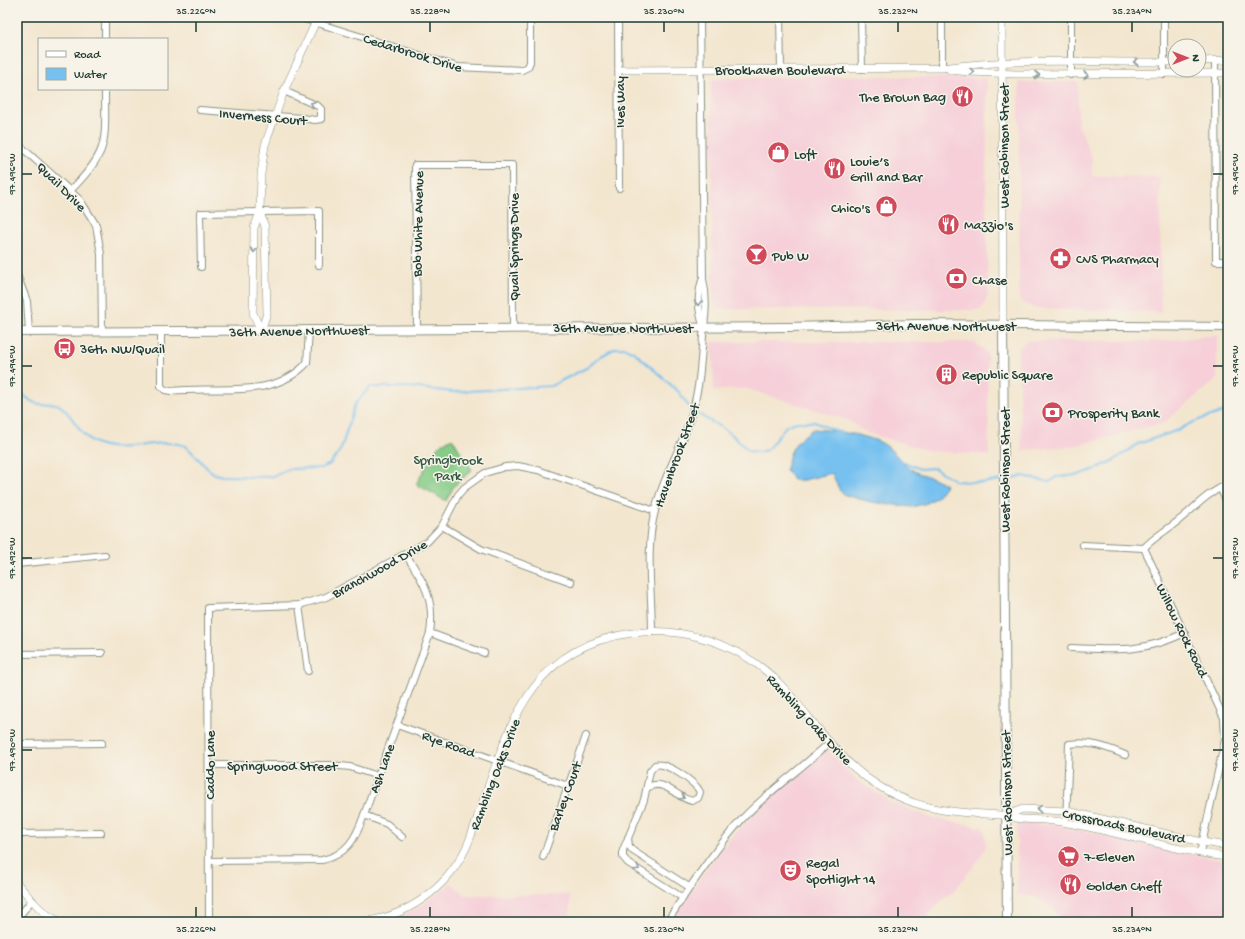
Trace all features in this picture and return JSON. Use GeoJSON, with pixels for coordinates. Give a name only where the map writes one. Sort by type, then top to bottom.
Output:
{"type":"FeatureCollection","features":[{"type":"Feature","properties":{"kind":"main road","name":"36th Avenue Northwest"},"geometry":{"type":"LineString","coordinates":[[17,332],[1004,324],[1228,327]]}},
{"type":"Feature","properties":{"kind":"main road","name":"West Robinson Street"},"geometry":{"type":"LineString","coordinates":[[1004,324],[1007,922]]}},
{"type":"Feature","properties":{"kind":"street"},"geometry":{"type":"LineString","coordinates":[[105,17],[105,38]]}},
{"type":"Feature","properties":{"kind":"street","name":"Cedarbrook Drive"},"geometry":{"type":"LineString","coordinates":[[298,17],[317,20],[458,67],[522,70],[529,65],[530,17]]}},
{"type":"Feature","properties":{"kind":"street","name":"Ives Way"},"geometry":{"type":"LineString","coordinates":[[618,17],[619,188]]}},
{"type":"Feature","properties":{"kind":"street","name":"Havenbrook Street"},"geometry":{"type":"LineString","coordinates":[[652,632],[651,538],[655,511],[664,482],[689,422],[699,388],[704,327],[698,310],[698,294],[702,279],[700,17]]}},
{"type":"Feature","properties":{"kind":"street"},"geometry":{"type":"LineString","coordinates":[[780,17],[781,69]]}},
{"type":"Feature","properties":{"kind":"street"},"geometry":{"type":"LineString","coordinates":[[861,17],[862,69]]}},
{"type":"Feature","properties":{"kind":"street"},"geometry":{"type":"LineString","coordinates":[[942,17],[942,68]]}},
{"type":"Feature","properties":{"kind":"street","name":"West Robinson Street"},"geometry":{"type":"LineString","coordinates":[[1002,17],[1004,324]]}},
{"type":"Feature","properties":{"kind":"street"},"geometry":{"type":"LineString","coordinates":[[1071,17],[1072,75]]}},
{"type":"Feature","properties":{"kind":"street"},"geometry":{"type":"LineString","coordinates":[[1164,17],[1164,74]]}},
{"type":"Feature","properties":{"kind":"street"},"geometry":{"type":"LineString","coordinates":[[261,331],[253,313],[254,228],[260,212],[263,160],[274,116],[317,20]]}},
{"type":"Feature","properties":{"kind":"street"},"geometry":{"type":"LineString","coordinates":[[1207,61],[1228,60]]}},
{"type":"Feature","properties":{"kind":"street"},"geometry":{"type":"LineString","coordinates":[[1215,61],[1216,261],[1228,261]]}},
{"type":"Feature","properties":{"kind":"street","name":"Brookhaven Boulevard"},"geometry":{"type":"LineString","coordinates":[[619,70],[942,68],[1002,62],[1164,62]]}},
{"type":"Feature","properties":{"kind":"street","name":"Brookhaven Boulevard"},"geometry":{"type":"LineString","coordinates":[[942,68],[969,72],[1003,74],[1072,75],[1228,73]]}},
{"type":"Feature","properties":{"kind":"street"},"geometry":{"type":"LineString","coordinates":[[70,191],[96,162],[102,150],[105,138],[105,90]]}},
{"type":"Feature","properties":{"kind":"street","name":"Inverness Court"},"geometry":{"type":"LineString","coordinates":[[200,110],[315,120],[321,119],[321,110],[318,106],[284,91]]}},
{"type":"Feature","properties":{"kind":"street","name":"Quail Drive"},"geometry":{"type":"LineString","coordinates":[[17,143],[70,191],[86,208],[98,232],[102,280],[102,331]]}},
{"type":"Feature","properties":{"kind":"street","name":"Bob White Avenue"},"geometry":{"type":"LineString","coordinates":[[416,329],[416,165],[512,165]]}},
{"type":"Feature","properties":{"kind":"street","name":"Quail Springs Drive"},"geometry":{"type":"LineString","coordinates":[[512,165],[513,328]]}},
{"type":"Feature","properties":{"kind":"street"},"geometry":{"type":"LineString","coordinates":[[201,267],[200,213],[319,211],[319,265]]}},
{"type":"Feature","properties":{"kind":"street"},"geometry":{"type":"LineString","coordinates":[[260,212],[265,227],[267,313],[261,331]]}},
{"type":"Feature","properties":{"kind":"street"},"geometry":{"type":"LineString","coordinates":[[17,275],[27,301],[29,332]]}},
{"type":"Feature","properties":{"kind":"street"},"geometry":{"type":"LineString","coordinates":[[161,331],[160,382],[162,389],[171,390],[255,389],[276,383],[291,376],[307,363],[309,330]]}},
{"type":"Feature","properties":{"kind":"street","name":"Branchwood Drive"},"geometry":{"type":"LineString","coordinates":[[208,608],[299,606],[322,599],[406,555],[427,542],[442,526],[458,495],[469,484],[485,473],[511,466],[538,470],[655,511]]}},
{"type":"Feature","properties":{"kind":"street"},"geometry":{"type":"LineString","coordinates":[[1083,545],[1144,548],[1151,540],[1178,521],[1203,499],[1220,488],[1228,485]]}},
{"type":"Feature","properties":{"kind":"street"},"geometry":{"type":"LineString","coordinates":[[1220,488],[1228,504]]}},
{"type":"Feature","properties":{"kind":"street"},"geometry":{"type":"LineString","coordinates":[[442,526],[481,549],[571,582]]}},
{"type":"Feature","properties":{"kind":"street","name":"Willow Rock Road"},"geometry":{"type":"LineString","coordinates":[[1144,548],[1220,706],[1225,725],[1225,740],[1200,853]]}},
{"type":"Feature","properties":{"kind":"street"},"geometry":{"type":"LineString","coordinates":[[17,564],[105,554]]}},
{"type":"Feature","properties":{"kind":"street","name":"Ash Lane"},"geometry":{"type":"LineString","coordinates":[[209,861],[308,862],[337,856],[349,847],[358,832],[430,633],[432,616],[430,601],[423,584],[406,555]]}},
{"type":"Feature","properties":{"kind":"street"},"geometry":{"type":"LineString","coordinates":[[299,606],[308,671]]}},
{"type":"Feature","properties":{"kind":"street","name":"Caddo Lane"},"geometry":{"type":"LineString","coordinates":[[208,608],[209,922]]}},
{"type":"Feature","properties":{"kind":"street","name":"Rambling Oaks Drive"},"geometry":{"type":"LineString","coordinates":[[358,922],[375,920],[409,907],[433,892],[445,880],[466,848],[497,760],[516,713],[526,697],[556,664],[574,653],[603,640],[634,633],[677,632],[723,645],[744,656],[774,678],[829,743],[868,779],[887,791],[928,808],[964,813],[1006,815]]}},
{"type":"Feature","properties":{"kind":"street"},"geometry":{"type":"LineString","coordinates":[[430,633],[484,653]]}},
{"type":"Feature","properties":{"kind":"street"},"geometry":{"type":"LineString","coordinates":[[1072,648],[1135,650],[1163,643],[1185,633]]}},
{"type":"Feature","properties":{"kind":"street"},"geometry":{"type":"LineString","coordinates":[[17,654],[102,653]]}},
{"type":"Feature","properties":{"kind":"street","name":"Rye Road"},"geometry":{"type":"LineString","coordinates":[[397,725],[568,786]]}},
{"type":"Feature","properties":{"kind":"street","name":"Barley Court"},"geometry":{"type":"LineString","coordinates":[[543,857],[586,736]]}},
{"type":"Feature","properties":{"kind":"street"},"geometry":{"type":"LineString","coordinates":[[1066,823],[1068,744],[1082,742],[1093,743],[1125,755]]}},
{"type":"Feature","properties":{"kind":"street"},"geometry":{"type":"LineString","coordinates":[[17,744],[102,743]]}},
{"type":"Feature","properties":{"kind":"street"},"geometry":{"type":"LineString","coordinates":[[667,922],[703,867],[744,818],[769,794],[829,743]]}},
{"type":"Feature","properties":{"kind":"street","name":"Springwood Street"},"geometry":{"type":"LineString","coordinates":[[209,765],[331,764],[350,767],[378,776]]}},
{"type":"Feature","properties":{"kind":"street"},"geometry":{"type":"LineString","coordinates":[[647,788],[655,785],[662,785],[684,799],[692,801],[698,798],[700,792],[694,784],[670,768],[658,764],[652,767],[647,788],[623,850],[625,860],[683,898]]}},
{"type":"Feature","properties":{"kind":"street","name":"Crossroads Boulevard"},"geometry":{"type":"LineString","coordinates":[[1006,815],[1023,809],[1067,811],[1202,842],[1228,846]]}},
{"type":"Feature","properties":{"kind":"street"},"geometry":{"type":"LineString","coordinates":[[364,815],[387,824],[402,837]]}},
{"type":"Feature","properties":{"kind":"street","name":"Crossroads Boulevard"},"geometry":{"type":"LineString","coordinates":[[1006,815],[1020,819],[1066,823],[1200,853],[1228,857]]}},
{"type":"Feature","properties":{"kind":"street"},"geometry":{"type":"LineString","coordinates":[[17,834],[101,833]]}},
{"type":"Feature","properties":{"kind":"street"},"geometry":{"type":"LineString","coordinates":[[628,838],[629,846],[633,851],[689,887]]}},
{"type":"Feature","properties":{"kind":"street"},"geometry":{"type":"LineString","coordinates":[[17,883],[48,915],[62,922]]}},
{"type":"Feature","properties":{"kind":"street"},"geometry":{"type":"LineString","coordinates":[[17,919],[32,900]]}},
{"type":"Feature","properties":{"kind":"street"},"geometry":{"type":"LineString","coordinates":[[225,922],[257,922]]}},
{"type":"Feature","properties":{"kind":"shaded area"},"geometry":{"type":"Polygon","coordinates":[[[843,76],[985,78],[987,81],[986,194],[988,296],[981,310],[719,309],[713,304],[711,85],[713,79],[843,76]]]}},
{"type":"Feature","properties":{"kind":"shaded area"},"geometry":{"type":"Polygon","coordinates":[[[1019,82],[1078,82],[1078,123],[1092,159],[1092,176],[1160,177],[1161,312],[1034,308],[1019,301],[1019,82]]]}},
{"type":"Feature","properties":{"kind":"shaded area"},"geometry":{"type":"Polygon","coordinates":[[[1217,335],[1217,379],[1163,423],[1073,446],[1022,450],[1018,350],[1023,343],[1028,341],[1161,341],[1217,335]]]}},
{"type":"Feature","properties":{"kind":"shaded area"},"geometry":{"type":"Polygon","coordinates":[[[712,342],[974,342],[987,353],[989,455],[931,451],[867,433],[848,420],[744,388],[713,391],[714,381],[712,342]]]}},
{"type":"Feature","properties":{"kind":"shaded area"},"geometry":{"type":"Polygon","coordinates":[[[827,750],[858,781],[893,803],[932,818],[984,828],[986,845],[980,858],[953,892],[944,898],[925,922],[670,922],[711,863],[735,832],[783,785],[827,750]]]}},
{"type":"Feature","properties":{"kind":"shaded area"},"geometry":{"type":"Polygon","coordinates":[[[1017,822],[1058,825],[1187,854],[1228,861],[1228,922],[1062,922],[1054,909],[1038,898],[1017,894],[1017,822]]]}},
{"type":"Feature","properties":{"kind":"shaded area"},"geometry":{"type":"Polygon","coordinates":[[[451,883],[465,895],[570,895],[570,922],[388,922],[420,907],[451,883]]]}},
{"type":"Feature","properties":{"kind":"green space","name":"Springbrook Park"},"geometry":{"type":"Polygon","coordinates":[[[452,438],[472,470],[454,486],[446,501],[416,484],[438,446],[452,438]]]}},
{"type":"Feature","properties":{"kind":"water"},"geometry":{"type":"Polygon","coordinates":[[[813,429],[850,434],[879,441],[889,448],[912,470],[938,480],[946,485],[937,497],[927,503],[912,507],[871,502],[845,495],[840,491],[832,473],[804,480],[793,480],[786,469],[790,455],[797,442],[813,429]]]}},
{"type":"Feature","properties":{"kind":"waterway"},"geometry":{"type":"LineString","coordinates":[[17,387],[25,396],[37,404],[50,403],[59,405],[86,436],[98,444],[119,448],[175,443],[186,446],[208,469],[215,474],[222,476],[271,477],[289,469],[322,468],[330,464],[341,449],[355,404],[370,387],[409,387],[454,392],[551,386],[588,367],[601,356],[616,348],[625,348],[634,352],[679,392],[691,410],[729,432],[749,451],[759,452],[767,450],[786,426],[796,422],[814,422],[841,433]]}},
{"type":"Feature","properties":{"kind":"waterway"},"geometry":{"type":"LineString","coordinates":[[1005,479],[1023,476],[1050,482],[1056,477],[1078,475],[1096,469],[1114,460],[1138,444],[1228,410]]}},
{"type":"Feature","properties":{"kind":"waterway"},"geometry":{"type":"LineString","coordinates":[[899,460],[920,469],[934,468],[956,481],[983,483],[1001,480]]}},
{"type":"Feature","properties":{"kind":"place","name":"The Brown Bag"},"geometry":{"type":"Point","coordinates":[962,96]}},
{"type":"Feature","properties":{"kind":"place","name":"Loft"},"geometry":{"type":"Point","coordinates":[778,153]}},
{"type":"Feature","properties":{"kind":"place","name":"Louie’s Grill and Bar"},"geometry":{"type":"Point","coordinates":[835,168]}},
{"type":"Feature","properties":{"kind":"place","name":"Chico's"},"geometry":{"type":"Point","coordinates":[886,207]}},
{"type":"Feature","properties":{"kind":"place","name":"Mazzio's"},"geometry":{"type":"Point","coordinates":[948,224]}},
{"type":"Feature","properties":{"kind":"place","name":"Pub W"},"geometry":{"type":"Point","coordinates":[757,255]}},
{"type":"Feature","properties":{"kind":"place","name":"CVS Pharmacy"},"geometry":{"type":"Point","coordinates":[1060,258]}},
{"type":"Feature","properties":{"kind":"place","name":"Chase"},"geometry":{"type":"Point","coordinates":[957,279]}},
{"type":"Feature","properties":{"kind":"place","name":"36th NW/Quail"},"geometry":{"type":"Point","coordinates":[65,348]}},
{"type":"Feature","properties":{"kind":"place","name":"Republic Square"},"geometry":{"type":"Point","coordinates":[946,374]}},
{"type":"Feature","properties":{"kind":"place","name":"Prosperity Bank"},"geometry":{"type":"Point","coordinates":[1053,412]}},
{"type":"Feature","properties":{"kind":"place","name":"7-Eleven"},"geometry":{"type":"Point","coordinates":[1068,856]}},
{"type":"Feature","properties":{"kind":"place","name":"Regal Spotlight 14"},"geometry":{"type":"Point","coordinates":[791,870]}},
{"type":"Feature","properties":{"kind":"place","name":"Golden Cheff"},"geometry":{"type":"Point","coordinates":[1070,885]}}]}
